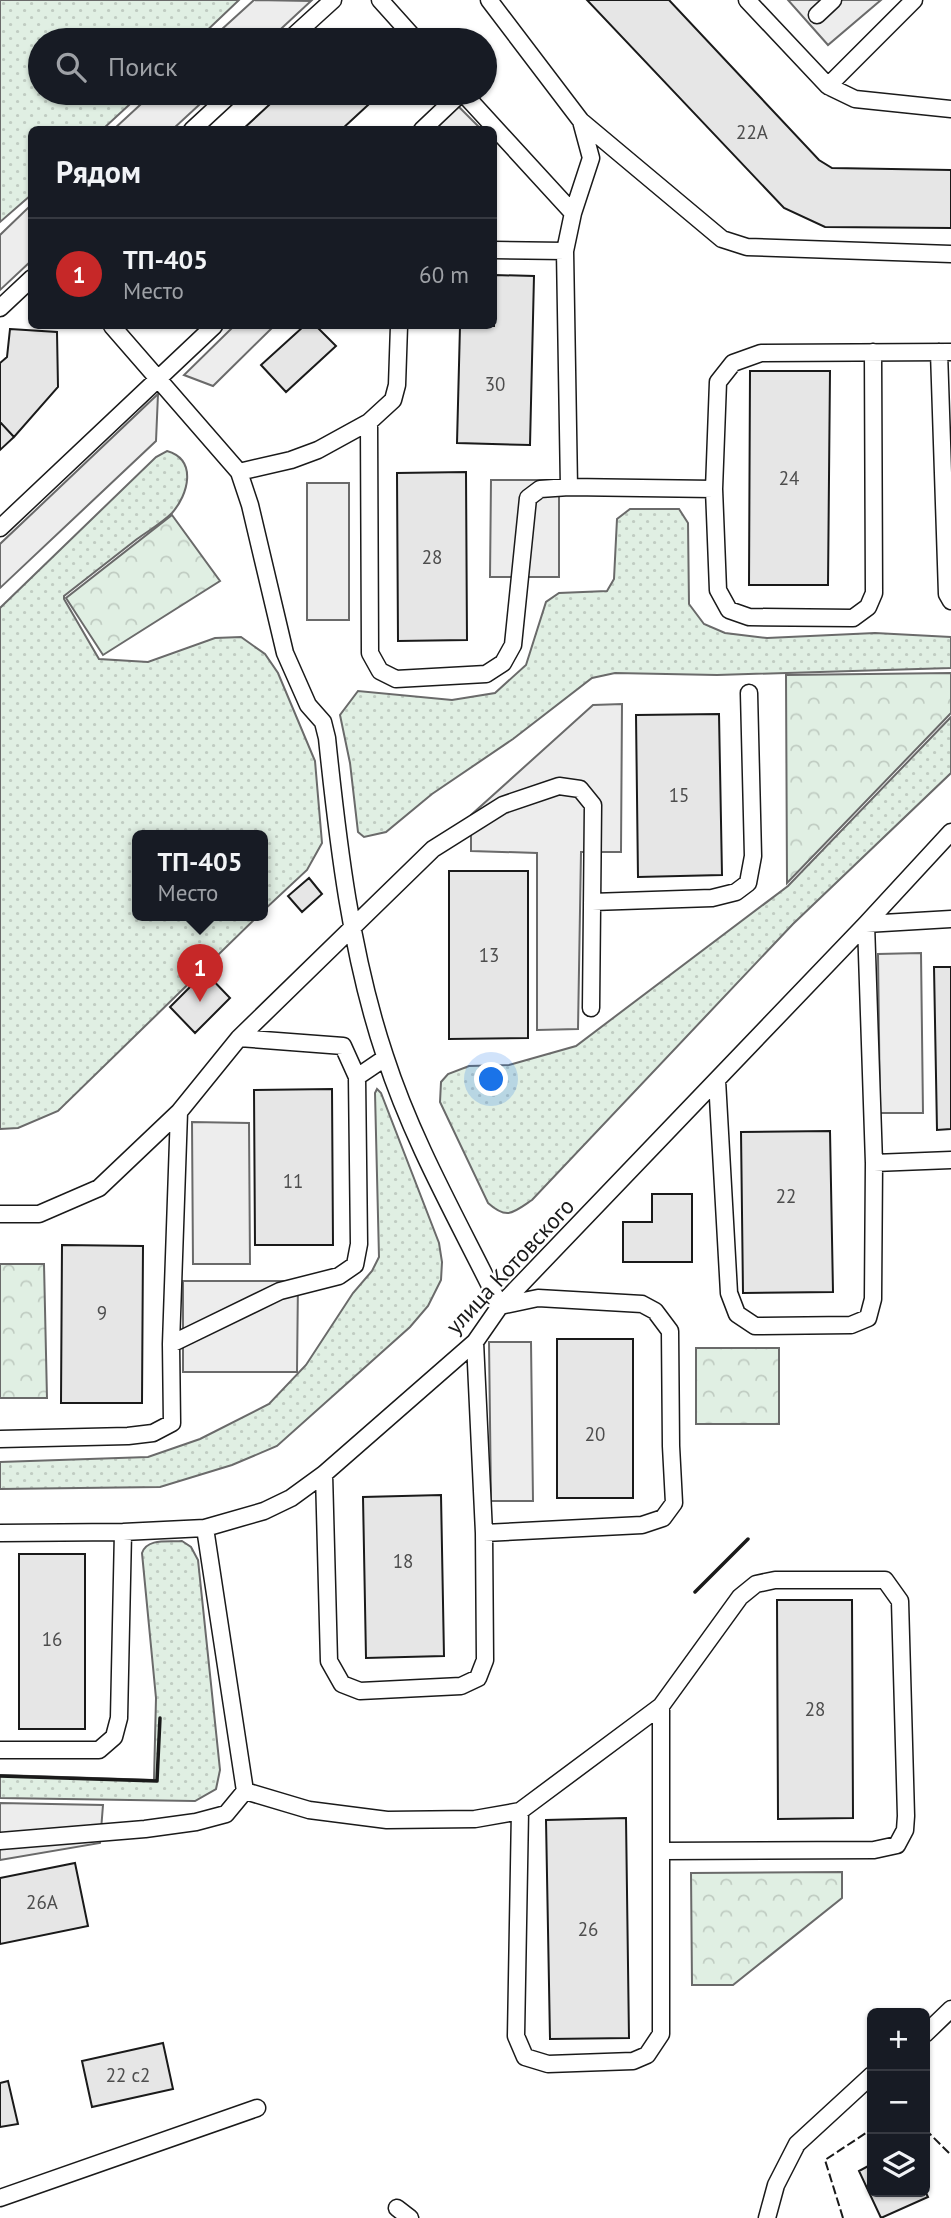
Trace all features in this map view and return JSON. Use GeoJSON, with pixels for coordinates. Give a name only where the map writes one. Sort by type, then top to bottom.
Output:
{"type":"FeatureCollection","features":[{"type":"Feature","properties":{"kind":"lane"},"geometry":{"type":"LineString","coordinates":[[302,28],[333,0]]}},
{"type":"Feature","properties":{"kind":"lane"},"geometry":{"type":"LineString","coordinates":[[380,0],[405,28]]}},
{"type":"Feature","properties":{"kind":"lane"},"geometry":{"type":"LineString","coordinates":[[489,0],[581,121],[722,239],[747,247],[951,254]]}},
{"type":"Feature","properties":{"kind":"lane"},"geometry":{"type":"LineString","coordinates":[[747,0],[828,86],[855,99],[951,108]]}},
{"type":"Feature","properties":{"kind":"lane"},"geometry":{"type":"LineString","coordinates":[[817,15],[833,0]]}},
{"type":"Feature","properties":{"kind":"lane"},"geometry":{"type":"LineString","coordinates":[[828,86],[914,0]]}},
{"type":"Feature","properties":{"kind":"lane"},"geometry":{"type":"LineString","coordinates":[[196,126],[219,105]]}},
{"type":"Feature","properties":{"kind":"lane"},"geometry":{"type":"LineString","coordinates":[[426,126],[449,105]]}},
{"type":"Feature","properties":{"kind":"lane"},"geometry":{"type":"LineString","coordinates":[[473,105],[493,126]]}},
{"type":"Feature","properties":{"kind":"lane"},"geometry":{"type":"LineString","coordinates":[[569,487],[565,251],[573,213],[591,158],[581,121]]}},
{"type":"Feature","properties":{"kind":"lane"},"geometry":{"type":"LineString","coordinates":[[497,131],[573,213]]}},
{"type":"Feature","properties":{"kind":"lane"},"geometry":{"type":"LineString","coordinates":[[497,250],[565,251]]}},
{"type":"Feature","properties":{"kind":"lane"},"geometry":{"type":"LineString","coordinates":[[0,307],[28,282]]}},
{"type":"Feature","properties":{"kind":"lane"},"geometry":{"type":"LineString","coordinates":[[114,329],[239,472],[250,505],[285,653],[308,705],[323,722],[327,738],[338,840],[373,1018],[385,1058],[401,1102],[500,1306],[538,1298],[642,1304],[655,1311],[670,1331],[674,1503],[663,1518],[642,1525],[484,1533]]}},
{"type":"Feature","properties":{"kind":"lane"},"geometry":{"type":"LineString","coordinates":[[0,528],[211,329]]}},
{"type":"Feature","properties":{"kind":"lane"},"geometry":{"type":"LineString","coordinates":[[239,472],[290,460],[318,450],[369,422],[393,400],[397,385],[399,329]]}},
{"type":"Feature","properties":{"kind":"lane"},"geometry":{"type":"LineString","coordinates":[[873,352],[874,593],[868,607],[853,618],[749,617],[729,610],[718,590],[714,489],[718,382],[733,363],[761,353],[873,352],[945,352],[947,594],[951,601]]}},
{"type":"Feature","properties":{"kind":"lane"},"geometry":{"type":"LineString","coordinates":[[369,422],[370,653],[380,671],[396,679],[486,674],[503,663],[513,645],[528,498],[540,489],[714,489]]}},
{"type":"Feature","properties":{"kind":"lane"},"geometry":{"type":"LineString","coordinates":[[592,902],[712,898],[736,892],[748,883],[753,856],[749,693]]}},
{"type":"Feature","properties":{"kind":"lane"},"geometry":{"type":"LineString","coordinates":[[0,1214],[39,1214],[99,1188],[179,1112],[239,1038],[433,849],[503,805],[559,786],[580,789],[593,805],[591,1008]]}},
{"type":"Feature","properties":{"kind":"lane","name":"улица Котовского"},"geometry":{"type":"LineString","coordinates":[[0,1533],[205,1528],[264,1511],[291,1498],[324,1474],[475,1342],[500,1306],[718,1080],[951,832]]}},
{"type":"Feature","properties":{"kind":"lane"},"geometry":{"type":"LineString","coordinates":[[718,1080],[729,1293],[737,1314],[755,1326],[851,1325],[868,1318],[873,1299],[874,1163],[866,924],[951,919]]}},
{"type":"Feature","properties":{"kind":"lane"},"geometry":{"type":"LineString","coordinates":[[171,1344],[280,1291],[339,1276],[355,1265],[359,1244],[357,1077],[343,1046],[239,1038]]}},
{"type":"Feature","properties":{"kind":"lane"},"geometry":{"type":"LineString","coordinates":[[357,1077],[385,1058]]}},
{"type":"Feature","properties":{"kind":"lane"},"geometry":{"type":"LineString","coordinates":[[0,1439],[141,1435],[153,1433],[172,1423],[171,1344],[179,1112]]}},
{"type":"Feature","properties":{"kind":"lane"},"geometry":{"type":"LineString","coordinates":[[874,1163],[951,1160]]}},
{"type":"Feature","properties":{"kind":"lane"},"geometry":{"type":"LineString","coordinates":[[324,1474],[329,1661],[342,1684],[360,1691],[461,1686],[478,1678],[485,1660],[484,1533],[475,1342]]}},
{"type":"Feature","properties":{"kind":"lane"},"geometry":{"type":"LineString","coordinates":[[0,1841],[196,1822],[226,1814],[246,1791],[205,1528]]}},
{"type":"Feature","properties":{"kind":"lane"},"geometry":{"type":"LineString","coordinates":[[0,1750],[99,1750],[114,1737],[119,1718],[123,1532]]}},
{"type":"Feature","properties":{"kind":"lane"},"geometry":{"type":"LineString","coordinates":[[246,1791],[309,1810],[387,1820],[475,1819],[520,1811],[661,1706],[740,1597],[756,1584],[775,1580],[885,1580],[900,1601],[906,1816],[905,1830],[897,1844],[874,1850],[662,1851]]}},
{"type":"Feature","properties":{"kind":"lane"},"geometry":{"type":"LineString","coordinates":[[520,1811],[516,2036],[525,2057],[548,2064],[633,2061],[647,2055],[661,2034],[661,1706]]}},
{"type":"Feature","properties":{"kind":"lane"},"geometry":{"type":"LineString","coordinates":[[930,2029],[951,2009]]}},
{"type":"Feature","properties":{"kind":"lane"},"geometry":{"type":"LineString","coordinates":[[767,2218],[776,2185],[797,2144],[867,2080]]}},
{"type":"Feature","properties":{"kind":"lane"},"geometry":{"type":"LineString","coordinates":[[0,2198],[257,2108]]}},
{"type":"Feature","properties":{"kind":"green space"},"geometry":{"type":"Polygon","coordinates":[[[0,0],[239,0],[210,28],[28,28],[28,105],[129,105],[106,126],[28,126],[28,198],[0,222],[0,0]]]}},
{"type":"Feature","properties":{"kind":"green space"},"geometry":{"type":"Polygon","coordinates":[[[167,451],[183,462],[186,488],[178,506],[164,520],[64,596],[64,599],[99,659],[148,662],[215,638],[241,637],[265,654],[278,673],[315,761],[322,843],[307,870],[268,906],[268,830],[132,830],[132,921],[253,921],[58,1111],[18,1128],[0,1129],[0,608],[156,457],[167,451]]]}},
{"type":"Feature","properties":{"kind":"green space"},"geometry":{"type":"Polygon","coordinates":[[[630,509],[679,509],[688,523],[689,604],[704,624],[725,633],[767,638],[875,633],[951,637],[951,668],[717,675],[615,673],[592,678],[513,739],[432,794],[386,832],[364,837],[358,832],[350,763],[340,715],[358,691],[452,700],[495,693],[526,665],[546,602],[559,593],[607,591],[614,579],[617,519],[630,509]]]}},
{"type":"Feature","properties":{"kind":"green space"},"geometry":{"type":"Polygon","coordinates":[[[172,515],[220,581],[103,655],[66,598],[172,515]]]}},
{"type":"Feature","properties":{"kind":"green space"},"geometry":{"type":"Polygon","coordinates":[[[951,673],[951,713],[787,883],[786,675],[951,673]]]}},
{"type":"Feature","properties":{"kind":"green space"},"geometry":{"type":"Polygon","coordinates":[[[951,717],[951,773],[793,924],[532,1200],[510,1213],[500,1212],[488,1203],[440,1102],[441,1082],[448,1074],[469,1066],[509,1065],[576,1046],[788,886],[951,717]]]}},
{"type":"Feature","properties":{"kind":"green space"},"geometry":{"type":"Polygon","coordinates":[[[377,1089],[381,1093],[439,1243],[442,1262],[441,1280],[428,1306],[410,1327],[277,1446],[232,1465],[160,1487],[0,1489],[0,1462],[148,1457],[200,1439],[269,1404],[306,1365],[379,1257],[377,1089]]]}},
{"type":"Feature","properties":{"kind":"green space"},"geometry":{"type":"Polygon","coordinates":[[[0,1264],[44,1264],[47,1398],[0,1398],[0,1264]]]}},
{"type":"Feature","properties":{"kind":"green space"},"geometry":{"type":"Polygon","coordinates":[[[696,1348],[779,1348],[779,1424],[696,1424],[696,1348]]]}},
{"type":"Feature","properties":{"kind":"green space"},"geometry":{"type":"Polygon","coordinates":[[[182,1541],[191,1547],[198,1560],[220,1770],[216,1789],[195,1801],[0,1798],[0,1775],[154,1780],[156,1698],[142,1553],[153,1543],[182,1541]]]}},
{"type":"Feature","properties":{"kind":"green space"},"geometry":{"type":"Polygon","coordinates":[[[842,1872],[842,1898],[733,1985],[692,1985],[691,1873],[842,1872]]]}},
{"type":"Feature","properties":{"kind":"shaded area"},"geometry":{"type":"Polygon","coordinates":[[[254,0],[311,1],[282,28],[223,28],[254,0]]]}},
{"type":"Feature","properties":{"kind":"shaded area"},"geometry":{"type":"Polygon","coordinates":[[[788,0],[881,0],[828,45],[788,0]]]}},
{"type":"Feature","properties":{"kind":"shaded area"},"geometry":{"type":"Polygon","coordinates":[[[140,105],[199,105],[176,126],[117,126],[140,105]]]}},
{"type":"Feature","properties":{"kind":"shaded area"},"geometry":{"type":"Polygon","coordinates":[[[457,105],[478,126],[437,126],[457,105]]]}},
{"type":"Feature","properties":{"kind":"shaded area"},"geometry":{"type":"Polygon","coordinates":[[[28,208],[28,264],[0,290],[0,235],[28,208]]]}},
{"type":"Feature","properties":{"kind":"shaded area"},"geometry":{"type":"Polygon","coordinates":[[[231,329],[271,329],[213,386],[184,375],[231,329]]]}},
{"type":"Feature","properties":{"kind":"shaded area"},"geometry":{"type":"Polygon","coordinates":[[[158,394],[156,441],[0,588],[0,544],[158,394]]]}},
{"type":"Feature","properties":{"kind":"shaded area"},"geometry":{"type":"Polygon","coordinates":[[[491,480],[559,480],[559,577],[490,577],[491,480]]]}},
{"type":"Feature","properties":{"kind":"shaded area"},"geometry":{"type":"Polygon","coordinates":[[[307,483],[349,483],[349,620],[307,620],[307,483]]]}},
{"type":"Feature","properties":{"kind":"shaded area"},"geometry":{"type":"Polygon","coordinates":[[[622,704],[621,852],[581,852],[578,1029],[537,1030],[537,853],[471,851],[471,815],[593,705],[622,704]]]}},
{"type":"Feature","properties":{"kind":"shaded area"},"geometry":{"type":"Polygon","coordinates":[[[921,953],[923,1113],[880,1113],[878,954],[921,953]]]}},
{"type":"Feature","properties":{"kind":"shaded area"},"geometry":{"type":"Polygon","coordinates":[[[192,1122],[249,1123],[250,1264],[193,1264],[192,1122]]]}},
{"type":"Feature","properties":{"kind":"shaded area"},"geometry":{"type":"Polygon","coordinates":[[[183,1281],[298,1281],[297,1372],[183,1372],[183,1281]]]}},
{"type":"Feature","properties":{"kind":"shaded area"},"geometry":{"type":"Polygon","coordinates":[[[489,1342],[531,1342],[533,1501],[491,1501],[489,1342]]]}},
{"type":"Feature","properties":{"kind":"shaded area"},"geometry":{"type":"Polygon","coordinates":[[[0,1803],[103,1805],[100,1843],[0,1860],[0,1803]]]}},
{"type":"Feature","properties":{"kind":"building"},"geometry":{"type":"Polygon","coordinates":[[[587,0],[669,0],[819,160],[832,168],[951,170],[951,228],[825,227],[784,208],[587,0]]]}},
{"type":"Feature","properties":{"kind":"building"},"geometry":{"type":"Polygon","coordinates":[[[269,105],[368,105],[345,126],[246,126],[269,105]]]}},
{"type":"Feature","properties":{"kind":"building"},"geometry":{"type":"Polygon","coordinates":[[[497,275],[534,276],[530,445],[457,443],[460,329],[497,329],[497,275]]]}},
{"type":"Feature","properties":{"kind":"building"},"geometry":{"type":"Polygon","coordinates":[[[10,329],[57,332],[58,387],[14,437],[0,422],[0,363],[7,357],[10,329]]]}},
{"type":"Feature","properties":{"kind":"building"},"geometry":{"type":"Polygon","coordinates":[[[301,329],[319,329],[336,346],[286,392],[261,365],[301,329]]]}},
{"type":"Feature","properties":{"kind":"building"},"geometry":{"type":"Polygon","coordinates":[[[750,371],[830,371],[828,585],[749,585],[750,371]]]}},
{"type":"Feature","properties":{"kind":"building"},"geometry":{"type":"Polygon","coordinates":[[[0,422],[14,437],[0,450],[0,422]]]}},
{"type":"Feature","properties":{"kind":"building"},"geometry":{"type":"Polygon","coordinates":[[[466,472],[467,640],[398,641],[397,473],[466,472]]]}},
{"type":"Feature","properties":{"kind":"building"},"geometry":{"type":"Polygon","coordinates":[[[719,714],[722,875],[638,877],[636,715],[719,714]]]}},
{"type":"Feature","properties":{"kind":"building"},"geometry":{"type":"Polygon","coordinates":[[[449,871],[528,871],[528,1038],[449,1039],[449,871]]]}},
{"type":"Feature","properties":{"kind":"building"},"geometry":{"type":"Polygon","coordinates":[[[309,878],[322,894],[302,912],[288,896],[309,878]]]}},
{"type":"Feature","properties":{"kind":"building"},"geometry":{"type":"Polygon","coordinates":[[[934,967],[951,967],[951,1129],[937,1130],[934,967]]]}},
{"type":"Feature","properties":{"kind":"building"},"geometry":{"type":"Polygon","coordinates":[[[205,972],[230,998],[195,1033],[170,1007],[205,972]]]}},
{"type":"Feature","properties":{"kind":"building"},"geometry":{"type":"Polygon","coordinates":[[[332,1089],[333,1245],[255,1245],[254,1090],[332,1089]]]}},
{"type":"Feature","properties":{"kind":"building"},"geometry":{"type":"Polygon","coordinates":[[[830,1131],[833,1292],[743,1293],[741,1132],[830,1131]]]}},
{"type":"Feature","properties":{"kind":"building"},"geometry":{"type":"Polygon","coordinates":[[[652,1194],[692,1194],[692,1262],[623,1262],[623,1222],[652,1222],[652,1194]]]}},
{"type":"Feature","properties":{"kind":"building"},"geometry":{"type":"Polygon","coordinates":[[[62,1245],[143,1246],[142,1403],[61,1403],[62,1245]]]}},
{"type":"Feature","properties":{"kind":"building"},"geometry":{"type":"Polygon","coordinates":[[[557,1339],[633,1339],[633,1498],[557,1498],[557,1339]]]}},
{"type":"Feature","properties":{"kind":"building"},"geometry":{"type":"Polygon","coordinates":[[[441,1495],[444,1656],[366,1658],[363,1497],[441,1495]]]}},
{"type":"Feature","properties":{"kind":"building"},"geometry":{"type":"Polygon","coordinates":[[[19,1554],[85,1554],[85,1729],[19,1729],[19,1554]]]}},
{"type":"Feature","properties":{"kind":"building"},"geometry":{"type":"Polygon","coordinates":[[[777,1600],[852,1600],[853,1818],[778,1819],[777,1600]]]}},
{"type":"Feature","properties":{"kind":"building"},"geometry":{"type":"Polygon","coordinates":[[[626,1818],[629,2038],[550,2039],[546,1820],[626,1818]]]}},
{"type":"Feature","properties":{"kind":"building"},"geometry":{"type":"Polygon","coordinates":[[[75,1863],[88,1926],[0,1944],[0,1878],[75,1863]]]}},
{"type":"Feature","properties":{"kind":"building"},"geometry":{"type":"Polygon","coordinates":[[[163,2043],[173,2089],[92,2107],[82,2061],[163,2043]]]}},
{"type":"Feature","properties":{"kind":"building"},"geometry":{"type":"Polygon","coordinates":[[[8,2081],[18,2124],[0,2127],[0,2083],[8,2081]]]}},
{"type":"Feature","properties":{"kind":"building"},"geometry":{"type":"Polygon","coordinates":[[[867,2167],[867,2188],[859,2171],[867,2167]]]}},
{"type":"Feature","properties":{"kind":"building"},"geometry":{"type":"Polygon","coordinates":[[[871,2197],[928,2197],[881,2218],[871,2197]]]}},
{"type":"Feature","properties":{"kind":"fence"},"geometry":{"type":"LineString","coordinates":[[843,2218],[825,2160],[867,2132]]}},
{"type":"Feature","properties":{"kind":"fence"},"geometry":{"type":"LineString","coordinates":[[930,2134],[951,2155]]}},
{"type":"Feature","properties":{"kind":"wall"},"geometry":{"type":"LineString","coordinates":[[695,1592],[748,1539]]}},
{"type":"Feature","properties":{"kind":"wall"},"geometry":{"type":"LineString","coordinates":[[0,1776],[157,1781],[160,1718]]}},
{"type":"Feature","properties":{"kind":"place","name":"ТП-405"},"geometry":{"type":"Point","coordinates":[200,1002]}}]}
